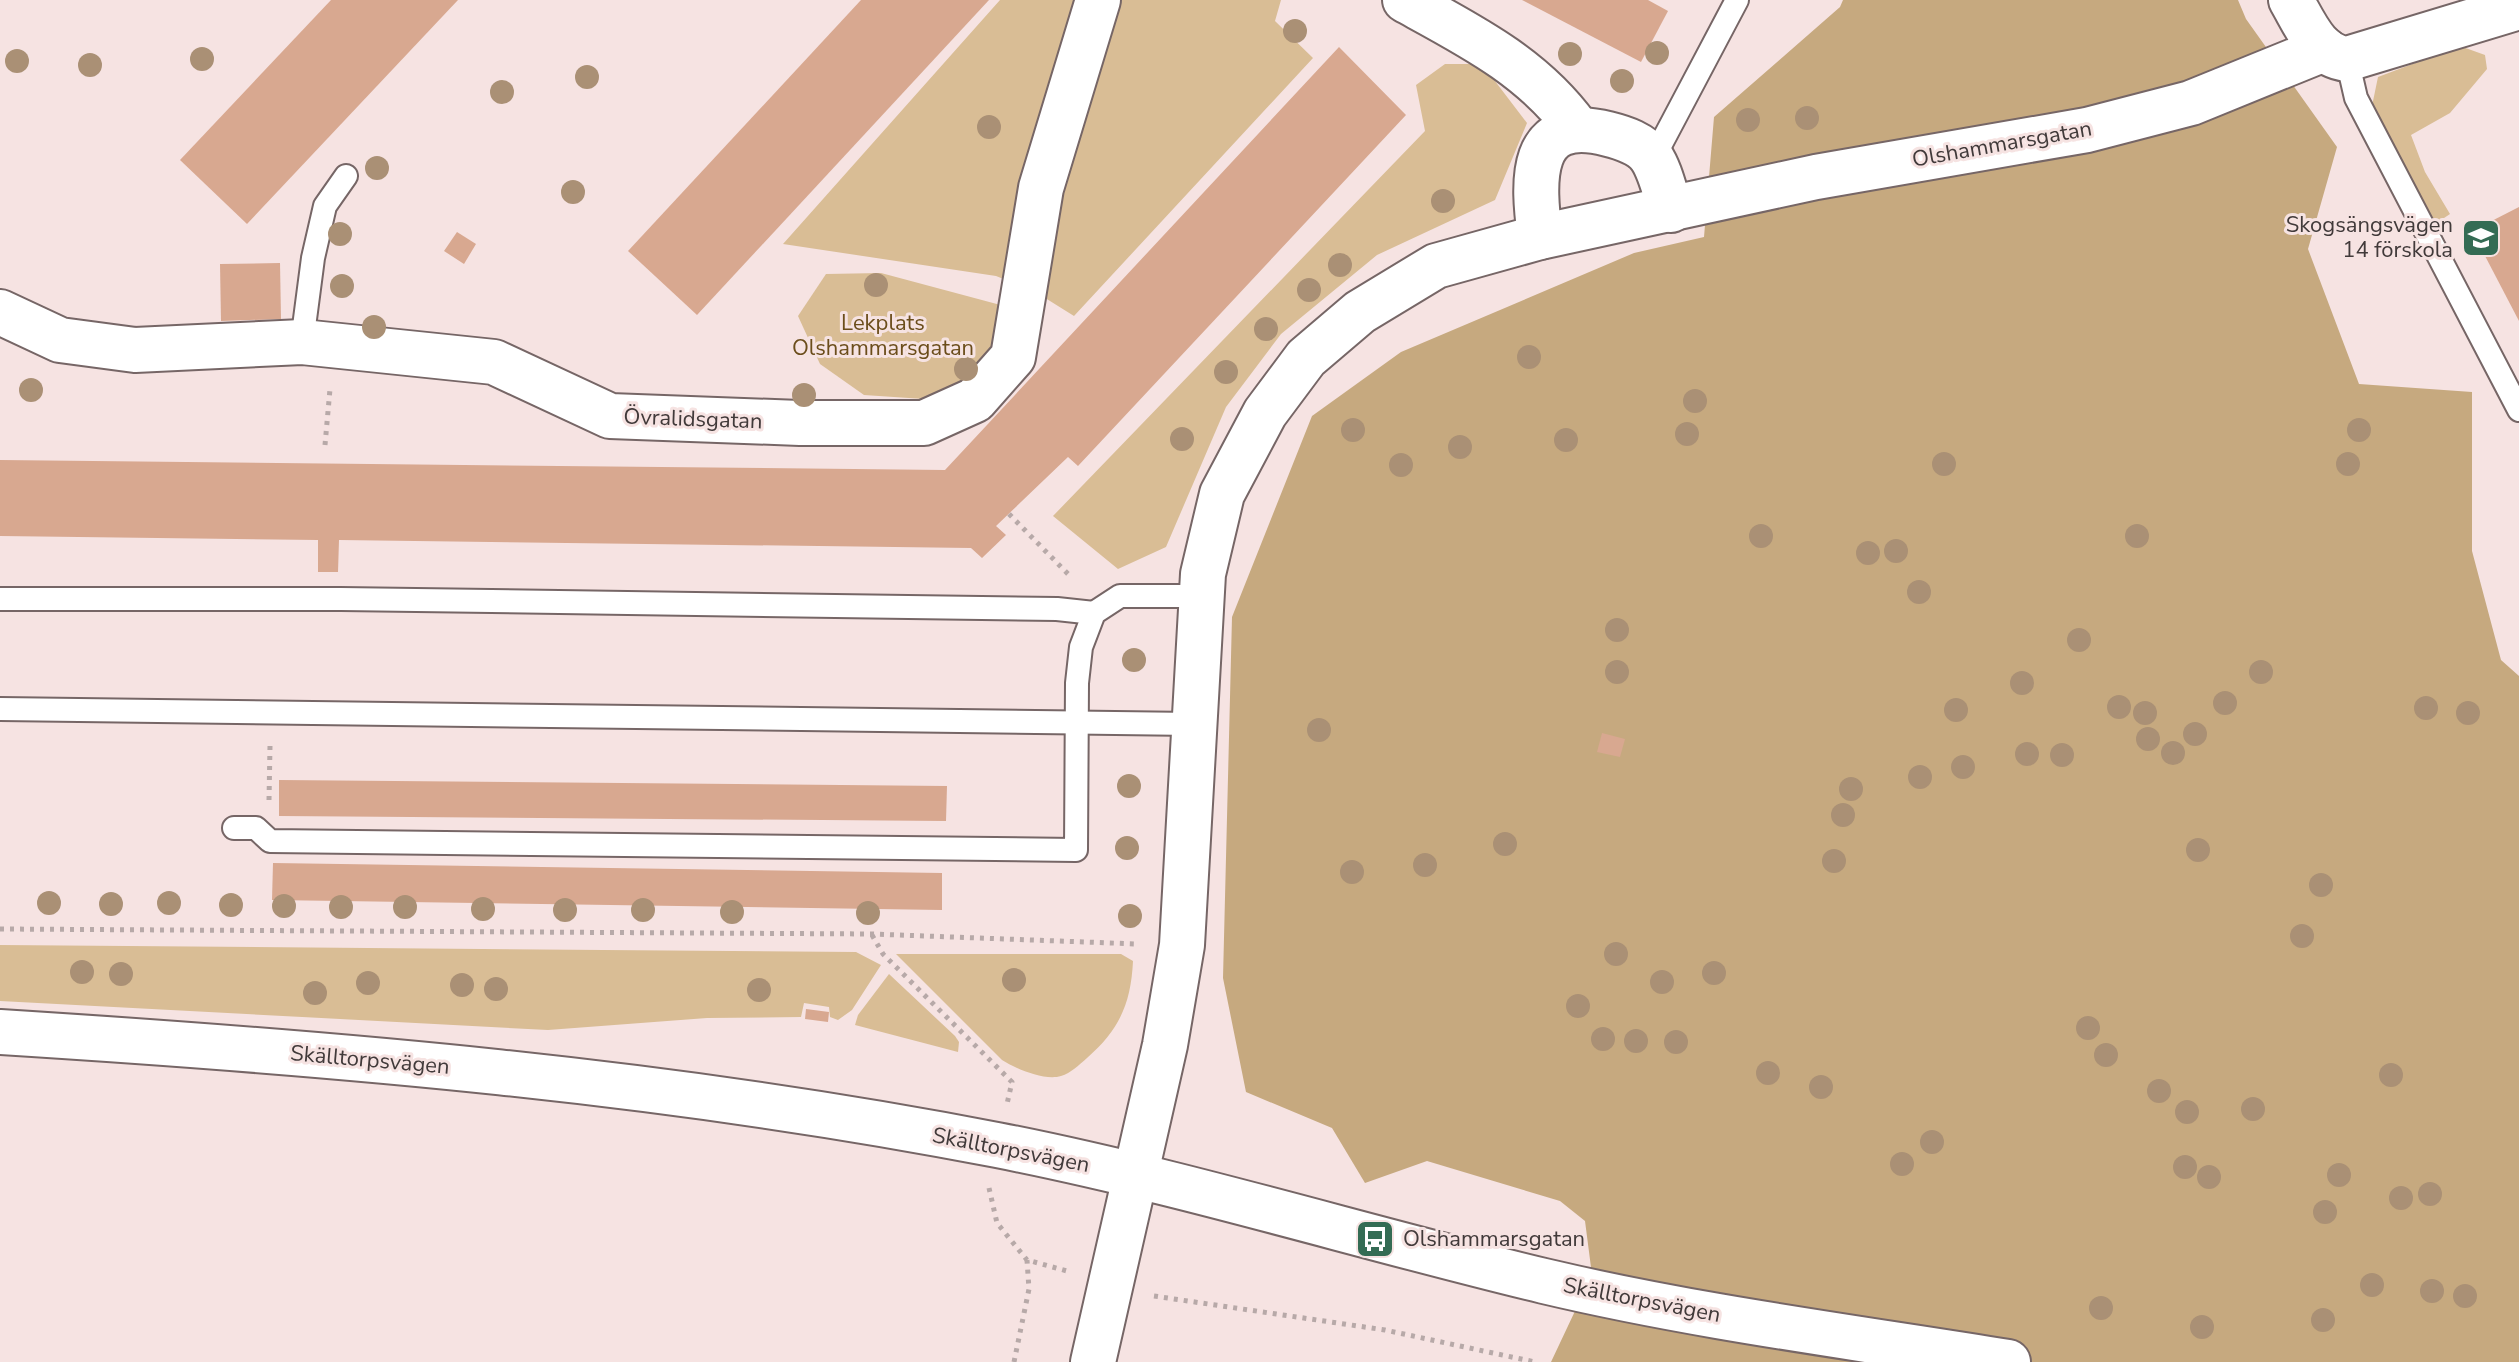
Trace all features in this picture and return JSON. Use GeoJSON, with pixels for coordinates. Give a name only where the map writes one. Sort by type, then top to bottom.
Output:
{"type":"FeatureCollection","features":[{"type":"Feature","properties":{"kind":"street","name":"Övralidsgatan"},"geometry":{"type":"LineString","coordinates":[[0,312],[60,340],[135,350],[320,343],[494,362],[610,416],[800,423],[924,423],[975,400],[1013,357],[1041,188],[1098,0]]}},
{"type":"Feature","properties":{"kind":"street"},"geometry":{"type":"LineString","coordinates":[[1405,0],[1485,44],[1554,96],[1577,128]]}},
{"type":"Feature","properties":{"kind":"street"},"geometry":{"type":"LineString","coordinates":[[2291,0],[2311,35],[2336,54]]}},
{"type":"Feature","properties":{"kind":"street","name":"Olshammarsgatan"},"geometry":{"type":"LineString","coordinates":[[1093,1362],[1165,1045],[1182,945],[1200,596],[1222,494],[1265,413],[1306,358],[1360,312],[1436,266],[1540,237],[1816,177],[2087,130],[2191,103],[2336,54],[2519,7]]}},
{"type":"Feature","properties":{"kind":"street"},"geometry":{"type":"LineString","coordinates":[[1540,237],[1533,185],[1537,162],[1557,135],[1577,128],[1641,146],[1653,159],[1671,210]]}},
{"type":"Feature","properties":{"kind":"street","name":"Skälltorpsvägen"},"geometry":{"type":"LineString","coordinates":[[0,1032],[189,1044],[640,1088],[997,1145],[1134,1176],[1550,1283],[2008,1362]]}},
{"type":"Feature","properties":{"kind":"lane"},"geometry":{"type":"LineString","coordinates":[[1653,159],[1737,0]]}},
{"type":"Feature","properties":{"kind":"lane"},"geometry":{"type":"LineString","coordinates":[[2336,54],[2519,410]]}},
{"type":"Feature","properties":{"kind":"lane"},"geometry":{"type":"LineString","coordinates":[[320,343],[313,258],[325,206],[346,176]]}},
{"type":"Feature","properties":{"kind":"lane"},"geometry":{"type":"LineString","coordinates":[[234,828],[256,828],[270,841],[1076,850],[1081,647],[1094,613],[1120,596],[1200,596]]}},
{"type":"Feature","properties":{"kind":"lane"},"geometry":{"type":"LineString","coordinates":[[0,599],[341,599],[1057,609],[1094,613]]}},
{"type":"Feature","properties":{"kind":"lane"},"geometry":{"type":"LineString","coordinates":[[0,709],[1194,724]]}},
{"type":"Feature","properties":{"kind":"path"},"geometry":{"type":"LineString","coordinates":[[320,343],[328,400],[325,445]]}},
{"type":"Feature","properties":{"kind":"path"},"geometry":{"type":"LineString","coordinates":[[1009,514],[1069,575],[1094,613]]}},
{"type":"Feature","properties":{"kind":"path"},"geometry":{"type":"LineString","coordinates":[[269,771],[269,798]]}},
{"type":"Feature","properties":{"kind":"path"},"geometry":{"type":"LineString","coordinates":[[0,929],[872,934],[1182,945]]}},
{"type":"Feature","properties":{"kind":"path"},"geometry":{"type":"LineString","coordinates":[[1014,1362],[1029,1289],[1027,1260]]}},
{"type":"Feature","properties":{"kind":"green space"},"geometry":{"type":"Polygon","coordinates":[[[1000,0],[1281,0],[1275,21],[1313,58],[1074,316],[1034,291],[996,276],[783,244],[1000,0]]]}},
{"type":"Feature","properties":{"kind":"green space"},"geometry":{"type":"Polygon","coordinates":[[[2460,46],[2485,55],[2487,69],[2450,113],[2411,135],[2425,172],[2450,214],[2432,226],[2372,106],[2378,77],[2460,46]]]}},
{"type":"Feature","properties":{"kind":"green space"},"geometry":{"type":"Polygon","coordinates":[[[1445,64],[1482,64],[1527,123],[1495,200],[1377,255],[1281,334],[1226,407],[1166,547],[1118,569],[1053,516],[1425,131],[1416,85],[1445,64]]]}},
{"type":"Feature","properties":{"kind":"green space","name":"Lekplats Olshammarsgatan"},"geometry":{"type":"Polygon","coordinates":[[[881,273],[1008,307],[1003,358],[939,400],[864,395],[820,364],[798,316],[826,274],[881,273]]]}},
{"type":"Feature","properties":{"kind":"green space"},"geometry":{"type":"Polygon","coordinates":[[[0,945],[856,952],[881,965],[852,1010],[838,1020],[830,1017],[829,1007],[804,1003],[801,1017],[707,1018],[548,1030],[0,1001],[0,945]]]}},
{"type":"Feature","properties":{"kind":"green space"},"geometry":{"type":"Polygon","coordinates":[[[896,954],[1121,954],[1133,961],[1126,1003],[1107,1037],[1065,1075],[1047,1077],[1002,1060],[896,954]]]}},
{"type":"Feature","properties":{"kind":"green space"},"geometry":{"type":"Polygon","coordinates":[[[889,974],[955,1036],[959,1042],[958,1052],[855,1025],[858,1015],[889,974]]]}},
{"type":"Feature","properties":{"kind":"shaded area"},"geometry":{"type":"Polygon","coordinates":[[[1843,0],[2238,0],[2246,19],[2337,147],[2308,249],[2359,384],[2472,392],[2472,551],[2501,660],[2519,676],[2519,1362],[1551,1362],[1592,1275],[1585,1221],[1560,1201],[1427,1161],[1365,1183],[1332,1128],[1246,1092],[1223,978],[1232,617],[1312,416],[1401,352],[1634,253],[1704,237],[1714,117],[1840,7],[1843,0]]]}},
{"type":"Feature","properties":{"kind":"building"},"geometry":{"type":"Polygon","coordinates":[[[331,0],[458,0],[247,224],[180,160],[331,0]]]}},
{"type":"Feature","properties":{"kind":"building"},"geometry":{"type":"Polygon","coordinates":[[[861,0],[989,0],[697,315],[628,251],[861,0]]]}},
{"type":"Feature","properties":{"kind":"building"},"geometry":{"type":"Polygon","coordinates":[[[1522,0],[1648,0],[1668,11],[1641,62],[1522,0]]]}},
{"type":"Feature","properties":{"kind":"building"},"geometry":{"type":"Polygon","coordinates":[[[1339,47],[1406,115],[1078,466],[1068,457],[996,526],[1006,535],[982,558],[971,548],[339,540],[338,572],[318,572],[318,540],[0,536],[0,460],[945,470],[1339,47]]]}},
{"type":"Feature","properties":{"kind":"building"},"geometry":{"type":"Polygon","coordinates":[[[2519,207],[2519,321],[2472,231],[2519,207]]]}},
{"type":"Feature","properties":{"kind":"building"},"geometry":{"type":"Polygon","coordinates":[[[457,232],[476,244],[464,264],[444,251],[457,232]]]}},
{"type":"Feature","properties":{"kind":"building"},"geometry":{"type":"Polygon","coordinates":[[[280,263],[281,319],[221,321],[220,264],[280,263]]]}},
{"type":"Feature","properties":{"kind":"building"},"geometry":{"type":"Polygon","coordinates":[[[1602,733],[1625,739],[1620,757],[1597,752],[1602,733]]]}},
{"type":"Feature","properties":{"kind":"building"},"geometry":{"type":"Polygon","coordinates":[[[279,780],[947,786],[946,821],[279,816],[279,780]]]}},
{"type":"Feature","properties":{"kind":"building"},"geometry":{"type":"Polygon","coordinates":[[[273,863],[942,873],[942,910],[272,900],[273,863]]]}},
{"type":"Feature","properties":{"kind":"building"},"geometry":{"type":"Polygon","coordinates":[[[806,1009],[829,1012],[828,1022],[805,1019],[806,1009]]]}},
{"type":"Feature","properties":{"kind":"place","name":"Skogsängsvägen 14 förskola"},"geometry":{"type":"Point","coordinates":[2481,238]}},
{"type":"Feature","properties":{"kind":"place","name":"Olshammarsgatan"},"geometry":{"type":"Point","coordinates":[1375,1239]}}]}
